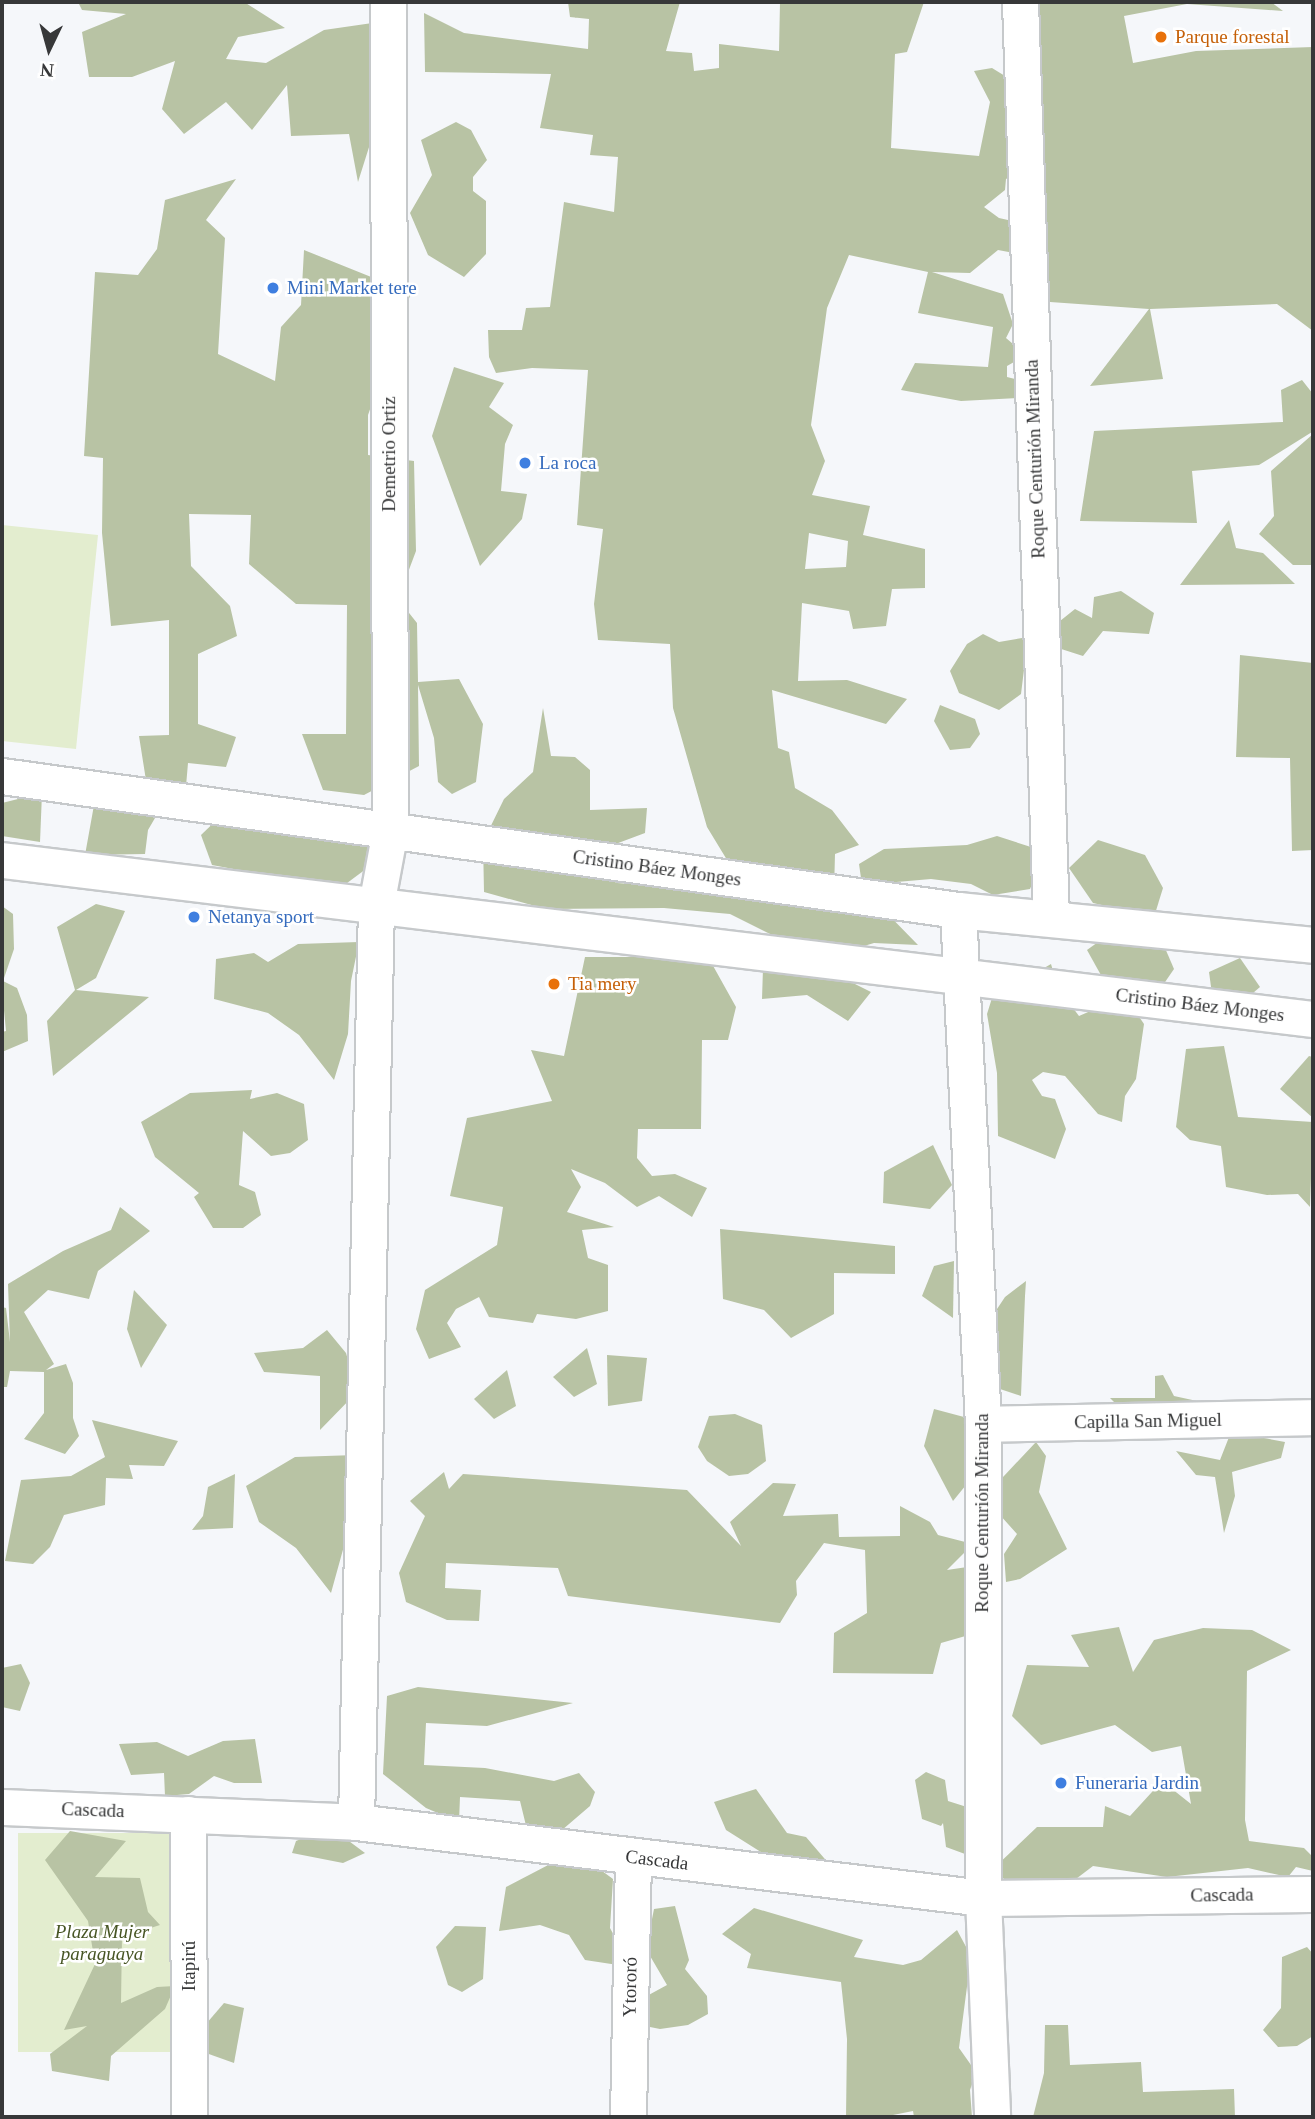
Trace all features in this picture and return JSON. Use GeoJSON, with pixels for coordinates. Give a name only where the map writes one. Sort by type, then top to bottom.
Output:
{"type":"FeatureCollection","features":[{"type":"Feature","properties":{"kind":"street","name":"Demetrio Ortiz"},"geometry":{"type":"LineString","coordinates":[[356,1822],[376,905],[390,830],[388,2]]}},
{"type":"Feature","properties":{"kind":"street","name":"Roque Centurión Miranda"},"geometry":{"type":"LineString","coordinates":[[1020,2],[1051,917]]}},
{"type":"Feature","properties":{"kind":"street","name":"Cristino Báez Monges"},"geometry":{"type":"LineString","coordinates":[[2,776],[958,910],[1051,917],[1313,945]]}},
{"type":"Feature","properties":{"kind":"street","name":"Cristino Báez Monges"},"geometry":{"type":"LineString","coordinates":[[2,860],[1313,1019]]}},
{"type":"Feature","properties":{"kind":"street","name":"Roque Centurión Miranda"},"geometry":{"type":"LineString","coordinates":[[958,910],[983,1424],[983,1898],[992,2117]]}},
{"type":"Feature","properties":{"kind":"street","name":"Capilla San Miguel"},"geometry":{"type":"LineString","coordinates":[[983,1424],[1313,1417]]}},
{"type":"Feature","properties":{"kind":"street","name":"Cascada"},"geometry":{"type":"LineString","coordinates":[[2,1807],[356,1822],[983,1898],[1313,1894]]}},
{"type":"Feature","properties":{"kind":"street","name":"Itapirú"},"geometry":{"type":"LineString","coordinates":[[188,1814],[189,2117]]}},
{"type":"Feature","properties":{"kind":"street","name":"Ytororó"},"geometry":{"type":"LineString","coordinates":[[628,2117],[633,1857]]}},
{"type":"Feature","properties":{"kind":"green space"},"geometry":{"type":"Polygon","coordinates":[[[78,2],[244,2],[285,28],[238,37],[226,59],[266,63],[324,30],[407,18],[408,69],[376,125],[358,182],[349,134],[291,136],[287,85],[252,130],[226,102],[184,134],[162,109],[175,61],[132,77],[89,77],[82,32],[126,14],[82,10],[78,2]]]}},
{"type":"Feature","properties":{"kind":"green space"},"geometry":{"type":"Polygon","coordinates":[[[568,2],[680,2],[666,51],[692,53],[694,71],[719,68],[719,44],[779,51],[780,2],[924,2],[907,52],[895,54],[891,148],[979,156],[990,102],[974,71],[992,68],[1031,92],[1030,13],[1040,2],[1271,2],[1283,11],[1187,4],[1124,16],[1133,63],[1196,51],[1313,47],[1313,331],[1277,304],[1150,309],[1163,379],[1090,386],[1149,309],[1036,301],[1035,257],[998,250],[970,273],[932,272],[1003,294],[1013,324],[1006,338],[1026,355],[1007,366],[1007,377],[1019,380],[1019,398],[961,401],[901,390],[915,363],[988,367],[993,327],[918,313],[928,272],[849,255],[827,308],[811,425],[825,461],[812,495],[870,506],[863,535],[925,549],[925,588],[892,589],[886,626],[853,629],[849,611],[802,603],[798,681],[847,680],[907,699],[886,724],[772,690],[778,748],[789,752],[795,788],[832,810],[859,845],[835,854],[834,892],[738,878],[707,827],[673,708],[670,644],[598,640],[594,604],[603,529],[577,525],[588,370],[532,368],[496,373],[489,357],[488,330],[522,330],[526,308],[550,307],[564,202],[614,212],[618,157],[590,155],[593,135],[540,128],[551,74],[425,72],[424,13],[464,33],[588,49],[589,19],[570,17],[568,2]],[[1033,166],[1006,179],[1005,190],[984,207],[999,218],[1034,226],[1033,166]],[[809,533],[805,569],[846,567],[848,541],[809,533]]]}},
{"type":"Feature","properties":{"kind":"green space"},"geometry":{"type":"Polygon","coordinates":[[[456,122],[471,130],[487,160],[473,177],[473,191],[486,201],[486,254],[464,277],[428,255],[410,213],[432,175],[421,140],[456,122]]]}},
{"type":"Feature","properties":{"kind":"green space"},"geometry":{"type":"Polygon","coordinates":[[[236,179],[206,220],[225,238],[218,354],[275,381],[281,327],[301,305],[304,250],[411,293],[368,415],[368,455],[414,461],[416,551],[398,599],[417,623],[418,682],[459,679],[483,724],[476,782],[452,794],[438,782],[434,738],[418,685],[419,766],[364,795],[323,790],[302,734],[346,734],[347,605],[296,604],[249,564],[251,515],[189,514],[191,566],[230,606],[237,636],[198,654],[198,724],[236,737],[226,767],[188,763],[185,798],[148,793],[139,736],[169,735],[169,620],[111,626],[102,533],[103,458],[84,456],[95,272],[138,275],[157,249],[165,200],[236,179]]]}},
{"type":"Feature","properties":{"kind":"green space"},"geometry":{"type":"Polygon","coordinates":[[[454,367],[504,383],[489,407],[513,425],[505,444],[501,491],[527,494],[522,519],[480,566],[432,436],[454,367]]]}},
{"type":"Feature","properties":{"kind":"green space"},"geometry":{"type":"Polygon","coordinates":[[[1302,380],[1313,394],[1312,432],[1259,465],[1192,471],[1197,523],[1080,521],[1094,431],[1283,422],[1281,390],[1302,380]]]}},
{"type":"Feature","properties":{"kind":"green space"},"geometry":{"type":"Polygon","coordinates":[[[1313,434],[1313,565],[1293,565],[1259,534],[1274,516],[1271,471],[1313,434]]]}},
{"type":"Feature","properties":{"kind":"green space"},"geometry":{"type":"Polygon","coordinates":[[[1229,520],[1236,548],[1263,553],[1295,584],[1180,585],[1229,520]]]}},
{"type":"Feature","properties":{"kind":"green space"},"geometry":{"type":"Polygon","coordinates":[[[2,525],[98,535],[76,749],[2,741],[2,525]]]}},
{"type":"Feature","properties":{"kind":"green space"},"geometry":{"type":"Polygon","coordinates":[[[1121,591],[1154,613],[1149,634],[1103,631],[1083,656],[1055,647],[1060,621],[1075,609],[1092,618],[1094,597],[1121,591]]]}},
{"type":"Feature","properties":{"kind":"green space"},"geometry":{"type":"Polygon","coordinates":[[[983,634],[999,642],[1028,637],[1021,694],[999,710],[959,693],[950,671],[967,644],[983,634]]]}},
{"type":"Feature","properties":{"kind":"green space"},"geometry":{"type":"Polygon","coordinates":[[[1240,655],[1313,663],[1313,850],[1292,851],[1290,758],[1236,757],[1240,655]]]}},
{"type":"Feature","properties":{"kind":"green space"},"geometry":{"type":"Polygon","coordinates":[[[940,705],[975,719],[980,734],[970,748],[950,750],[934,721],[940,705]]]}},
{"type":"Feature","properties":{"kind":"green space"},"geometry":{"type":"Polygon","coordinates":[[[543,708],[551,756],[575,757],[590,770],[590,810],[647,808],[645,833],[570,861],[617,883],[875,901],[918,945],[874,943],[820,959],[730,914],[664,908],[546,909],[484,892],[483,842],[504,799],[533,772],[543,708]]]}},
{"type":"Feature","properties":{"kind":"green space"},"geometry":{"type":"Polygon","coordinates":[[[42,793],[40,842],[2,836],[2,803],[42,793]]]}},
{"type":"Feature","properties":{"kind":"green space"},"geometry":{"type":"Polygon","coordinates":[[[96,794],[162,806],[148,830],[145,854],[85,855],[96,794]]]}},
{"type":"Feature","properties":{"kind":"green space"},"geometry":{"type":"Polygon","coordinates":[[[226,811],[367,843],[370,866],[339,889],[212,865],[201,835],[226,811]]]}},
{"type":"Feature","properties":{"kind":"green space"},"geometry":{"type":"Polygon","coordinates":[[[997,836],[1034,848],[1039,868],[1030,889],[993,895],[971,884],[931,879],[862,885],[859,864],[884,849],[967,845],[997,836]]]}},
{"type":"Feature","properties":{"kind":"green space"},"geometry":{"type":"Polygon","coordinates":[[[1098,840],[1145,855],[1163,888],[1154,917],[1093,903],[1069,868],[1098,840]]]}},
{"type":"Feature","properties":{"kind":"green space"},"geometry":{"type":"Polygon","coordinates":[[[96,904],[125,911],[96,978],[76,990],[149,997],[53,1076],[47,1021],[75,990],[57,927],[96,904]]]}},
{"type":"Feature","properties":{"kind":"green space"},"geometry":{"type":"Polygon","coordinates":[[[2,906],[13,914],[14,949],[3,981],[17,988],[27,1015],[28,1041],[2,1052],[2,1032],[6,1031],[2,990],[2,906]]]}},
{"type":"Feature","properties":{"kind":"green space"},"geometry":{"type":"Polygon","coordinates":[[[1105,937],[1165,948],[1174,969],[1163,985],[1102,977],[1087,950],[1105,937]]]}},
{"type":"Feature","properties":{"kind":"green space"},"geometry":{"type":"Polygon","coordinates":[[[359,942],[351,981],[348,1034],[334,1080],[299,1035],[268,1013],[214,999],[216,959],[254,953],[268,962],[298,944],[359,942]]]}},
{"type":"Feature","properties":{"kind":"green space"},"geometry":{"type":"Polygon","coordinates":[[[702,946],[736,1007],[728,1040],[702,1040],[701,1129],[638,1129],[637,1158],[652,1176],[675,1174],[707,1188],[692,1217],[659,1196],[637,1207],[605,1183],[571,1169],[581,1187],[567,1212],[614,1227],[582,1230],[588,1258],[608,1265],[608,1311],[576,1319],[537,1314],[533,1323],[489,1317],[479,1297],[456,1309],[447,1323],[461,1347],[429,1359],[416,1329],[425,1290],[497,1245],[503,1207],[450,1196],[467,1118],[552,1101],[531,1050],[564,1056],[585,957],[629,957],[702,946]]]}},
{"type":"Feature","properties":{"kind":"green space"},"geometry":{"type":"Polygon","coordinates":[[[1240,958],[1260,987],[1246,999],[1212,994],[1209,972],[1240,958]]]}},
{"type":"Feature","properties":{"kind":"green space"},"geometry":{"type":"Polygon","coordinates":[[[1051,964],[1058,988],[1079,1016],[1125,996],[1144,1024],[1136,1079],[1125,1096],[1122,1122],[1098,1114],[1065,1076],[1043,1072],[1032,1080],[1042,1096],[1055,1099],[1066,1129],[1055,1159],[998,1136],[997,1073],[987,1014],[992,998],[1051,964]]]}},
{"type":"Feature","properties":{"kind":"green space"},"geometry":{"type":"Polygon","coordinates":[[[763,968],[847,980],[871,992],[848,1021],[807,995],[762,999],[763,968]]]}},
{"type":"Feature","properties":{"kind":"green space"},"geometry":{"type":"Polygon","coordinates":[[[1224,1046],[1238,1117],[1313,1122],[1310,1207],[1298,1194],[1267,1195],[1226,1187],[1221,1146],[1190,1140],[1176,1127],[1186,1049],[1224,1046]]]}},
{"type":"Feature","properties":{"kind":"green space"},"geometry":{"type":"Polygon","coordinates":[[[1309,1056],[1313,1057],[1313,1118],[1280,1089],[1309,1056]]]}},
{"type":"Feature","properties":{"kind":"green space"},"geometry":{"type":"Polygon","coordinates":[[[252,1090],[250,1099],[277,1093],[304,1104],[308,1140],[290,1153],[271,1156],[243,1131],[239,1185],[255,1192],[261,1215],[243,1228],[213,1228],[194,1197],[199,1193],[155,1157],[141,1122],[190,1093],[252,1090]]]}},
{"type":"Feature","properties":{"kind":"green space"},"geometry":{"type":"Polygon","coordinates":[[[933,1145],[952,1185],[930,1209],[883,1203],[884,1172],[933,1145]]]}},
{"type":"Feature","properties":{"kind":"green space"},"geometry":{"type":"Polygon","coordinates":[[[120,1207],[150,1231],[98,1271],[89,1299],[48,1290],[24,1312],[54,1364],[46,1370],[66,1364],[73,1383],[73,1418],[79,1436],[65,1454],[24,1439],[44,1413],[44,1372],[10,1371],[7,1387],[2,1387],[2,1307],[6,1308],[10,1342],[8,1284],[63,1251],[111,1230],[120,1207]]]}},
{"type":"Feature","properties":{"kind":"green space"},"geometry":{"type":"Polygon","coordinates":[[[720,1229],[895,1246],[895,1274],[834,1273],[834,1314],[791,1338],[764,1310],[723,1299],[720,1229]]]}},
{"type":"Feature","properties":{"kind":"green space"},"geometry":{"type":"Polygon","coordinates":[[[954,1261],[953,1318],[922,1296],[934,1266],[954,1261]]]}},
{"type":"Feature","properties":{"kind":"green space"},"geometry":{"type":"Polygon","coordinates":[[[1026,1281],[1021,1396],[1000,1389],[994,1367],[993,1315],[1005,1297],[1026,1281]]]}},
{"type":"Feature","properties":{"kind":"green space"},"geometry":{"type":"Polygon","coordinates":[[[134,1290],[167,1325],[141,1368],[127,1329],[134,1290]]]}},
{"type":"Feature","properties":{"kind":"green space"},"geometry":{"type":"Polygon","coordinates":[[[327,1330],[346,1353],[357,1392],[320,1430],[320,1376],[264,1372],[254,1353],[303,1348],[327,1330]]]}},
{"type":"Feature","properties":{"kind":"green space"},"geometry":{"type":"Polygon","coordinates":[[[587,1348],[597,1384],[574,1397],[553,1377],[587,1348]]]}},
{"type":"Feature","properties":{"kind":"green space"},"geometry":{"type":"Polygon","coordinates":[[[607,1355],[647,1358],[642,1401],[608,1406],[607,1355]]]}},
{"type":"Feature","properties":{"kind":"green space"},"geometry":{"type":"Polygon","coordinates":[[[507,1370],[516,1406],[494,1419],[474,1399],[507,1370]]]}},
{"type":"Feature","properties":{"kind":"green space"},"geometry":{"type":"Polygon","coordinates":[[[1163,1375],[1174,1396],[1197,1401],[1177,1421],[1139,1427],[1110,1398],[1155,1398],[1155,1376],[1163,1375]]]}},
{"type":"Feature","properties":{"kind":"green space"},"geometry":{"type":"Polygon","coordinates":[[[934,1409],[964,1417],[966,1485],[953,1501],[924,1446],[934,1409]]]}},
{"type":"Feature","properties":{"kind":"green space"},"geometry":{"type":"Polygon","coordinates":[[[735,1414],[762,1425],[766,1461],[748,1474],[729,1476],[707,1461],[698,1447],[709,1416],[735,1414]]]}},
{"type":"Feature","properties":{"kind":"green space"},"geometry":{"type":"Polygon","coordinates":[[[92,1420],[178,1441],[164,1466],[129,1465],[133,1479],[106,1478],[105,1505],[64,1515],[50,1547],[33,1564],[5,1561],[21,1480],[71,1476],[105,1457],[92,1420]]]}},
{"type":"Feature","properties":{"kind":"green space"},"geometry":{"type":"Polygon","coordinates":[[[1231,1432],[1285,1442],[1281,1458],[1232,1472],[1235,1496],[1224,1533],[1215,1477],[1196,1475],[1176,1451],[1220,1460],[1231,1432]]]}},
{"type":"Feature","properties":{"kind":"green space"},"geometry":{"type":"Polygon","coordinates":[[[1036,1442],[1046,1456],[1039,1492],[1067,1549],[1020,1579],[1006,1582],[1004,1554],[1017,1534],[991,1505],[1003,1477],[1036,1442]]]}},
{"type":"Feature","properties":{"kind":"green space"},"geometry":{"type":"Polygon","coordinates":[[[356,1455],[347,1493],[344,1546],[331,1593],[296,1548],[259,1522],[246,1486],[295,1457],[356,1455]]]}},
{"type":"Feature","properties":{"kind":"green space"},"geometry":{"type":"Polygon","coordinates":[[[444,1472],[449,1489],[463,1474],[687,1490],[741,1546],[730,1522],[773,1483],[796,1484],[783,1516],[838,1514],[839,1537],[900,1536],[900,1506],[930,1522],[938,1535],[973,1544],[947,1570],[974,1566],[976,1633],[941,1643],[933,1674],[833,1673],[834,1633],[867,1613],[865,1550],[824,1543],[796,1581],[797,1595],[780,1623],[568,1596],[558,1568],[446,1563],[445,1588],[481,1590],[479,1621],[447,1620],[406,1602],[399,1573],[425,1516],[410,1501],[444,1472]]]}},
{"type":"Feature","properties":{"kind":"green space"},"geometry":{"type":"Polygon","coordinates":[[[235,1474],[233,1528],[192,1530],[203,1516],[208,1487],[235,1474]]]}},
{"type":"Feature","properties":{"kind":"green space"},"geometry":{"type":"Polygon","coordinates":[[[1119,1627],[1133,1672],[1154,1640],[1203,1628],[1252,1630],[1291,1650],[1247,1671],[1245,1820],[1249,1841],[1304,1848],[1313,1857],[1313,1871],[1296,1867],[1288,1877],[1248,1868],[1167,1877],[1093,1866],[1072,1882],[1012,1886],[993,1869],[1037,1827],[1103,1827],[1105,1806],[1130,1816],[1162,1781],[1191,1804],[1181,1746],[1152,1752],[1115,1725],[1041,1745],[1012,1716],[1027,1665],[1089,1667],[1071,1635],[1119,1627]]]}},
{"type":"Feature","properties":{"kind":"green space"},"geometry":{"type":"Polygon","coordinates":[[[21,1664],[30,1683],[20,1711],[2,1707],[2,1668],[21,1664]]]}},
{"type":"Feature","properties":{"kind":"green space"},"geometry":{"type":"Polygon","coordinates":[[[418,1687],[573,1703],[487,1726],[426,1723],[424,1765],[485,1768],[554,1781],[579,1773],[595,1792],[590,1806],[562,1830],[531,1846],[520,1801],[460,1797],[459,1822],[426,1808],[383,1774],[387,1696],[418,1687]]]}},
{"type":"Feature","properties":{"kind":"green space"},"geometry":{"type":"Polygon","coordinates":[[[255,1739],[262,1783],[234,1783],[214,1776],[189,1794],[165,1796],[164,1773],[131,1775],[119,1744],[157,1742],[188,1756],[223,1741],[255,1739]]]}},
{"type":"Feature","properties":{"kind":"green space"},"geometry":{"type":"Polygon","coordinates":[[[926,1772],[945,1780],[948,1801],[970,1808],[973,1837],[965,1854],[946,1847],[943,1823],[941,1826],[922,1819],[915,1780],[926,1772]]]}},
{"type":"Feature","properties":{"kind":"green space"},"geometry":{"type":"Polygon","coordinates":[[[756,1789],[787,1833],[806,1837],[836,1872],[803,1877],[789,1856],[764,1854],[726,1830],[714,1802],[756,1789]]]}},
{"type":"Feature","properties":{"kind":"green space"},"geometry":{"type":"Polygon","coordinates":[[[330,1827],[365,1853],[343,1863],[292,1853],[296,1841],[330,1827]]]}},
{"type":"Feature","properties":{"kind":"green space"},"geometry":{"type":"Polygon","coordinates":[[[70,1831],[126,1841],[95,1877],[140,1878],[148,1912],[160,1925],[122,1937],[121,2003],[157,1987],[175,1986],[165,2009],[111,2056],[109,2081],[52,2071],[50,2054],[87,2026],[64,2030],[95,1964],[88,1921],[45,1860],[70,1831]]]}},
{"type":"Feature","properties":{"kind":"green space","name":"Plaza Mujer paraguaya"},"geometry":{"type":"Polygon","coordinates":[[[18,1833],[186,1833],[186,2052],[18,2052],[18,1833]]]}},
{"type":"Feature","properties":{"kind":"green space"},"geometry":{"type":"Polygon","coordinates":[[[575,1851],[613,1879],[610,1928],[631,1967],[585,1960],[569,1935],[540,1925],[499,1931],[506,1887],[575,1851]]]}},
{"type":"Feature","properties":{"kind":"green space"},"geometry":{"type":"Polygon","coordinates":[[[675,1906],[689,1960],[685,1969],[707,1996],[708,2014],[688,2025],[660,2029],[645,2026],[645,1997],[667,1985],[646,1949],[654,1909],[675,1906]]]}},
{"type":"Feature","properties":{"kind":"green space"},"geometry":{"type":"Polygon","coordinates":[[[754,1908],[863,1940],[854,1957],[903,1965],[921,1960],[957,1930],[971,1956],[959,2048],[976,2072],[970,2090],[972,2117],[914,2117],[913,2111],[883,2117],[846,2117],[847,2039],[841,1982],[747,1968],[751,1954],[722,1934],[754,1908]]]}},
{"type":"Feature","properties":{"kind":"green space"},"geometry":{"type":"Polygon","coordinates":[[[455,1926],[486,1927],[483,1979],[462,1992],[448,1985],[436,1947],[455,1926]]]}},
{"type":"Feature","properties":{"kind":"green space"},"geometry":{"type":"Polygon","coordinates":[[[1307,1947],[1313,1954],[1313,2036],[1297,2046],[1278,2047],[1263,2030],[1281,2008],[1282,1957],[1307,1947]]]}},
{"type":"Feature","properties":{"kind":"green space"},"geometry":{"type":"Polygon","coordinates":[[[224,2003],[244,2008],[234,2063],[206,2053],[206,2024],[224,2003]]]}},
{"type":"Feature","properties":{"kind":"green space"},"geometry":{"type":"Polygon","coordinates":[[[1045,2025],[1068,2025],[1070,2065],[1141,2062],[1143,2092],[1234,2089],[1235,2117],[1033,2117],[1044,2073],[1045,2025]]]}},
{"type":"Feature","properties":{"kind":"place","name":"Parque forestal"},"geometry":{"type":"Point","coordinates":[1161,37]}},
{"type":"Feature","properties":{"kind":"place","name":"Mini Market tere"},"geometry":{"type":"Point","coordinates":[273,288]}},
{"type":"Feature","properties":{"kind":"place","name":"La roca"},"geometry":{"type":"Point","coordinates":[525,463]}},
{"type":"Feature","properties":{"kind":"place","name":"Netanya sport"},"geometry":{"type":"Point","coordinates":[194,917]}},
{"type":"Feature","properties":{"kind":"place","name":"Tia mery"},"geometry":{"type":"Point","coordinates":[554,984]}},
{"type":"Feature","properties":{"kind":"place","name":"Funeraria Jardin"},"geometry":{"type":"Point","coordinates":[1061,1783]}}]}
